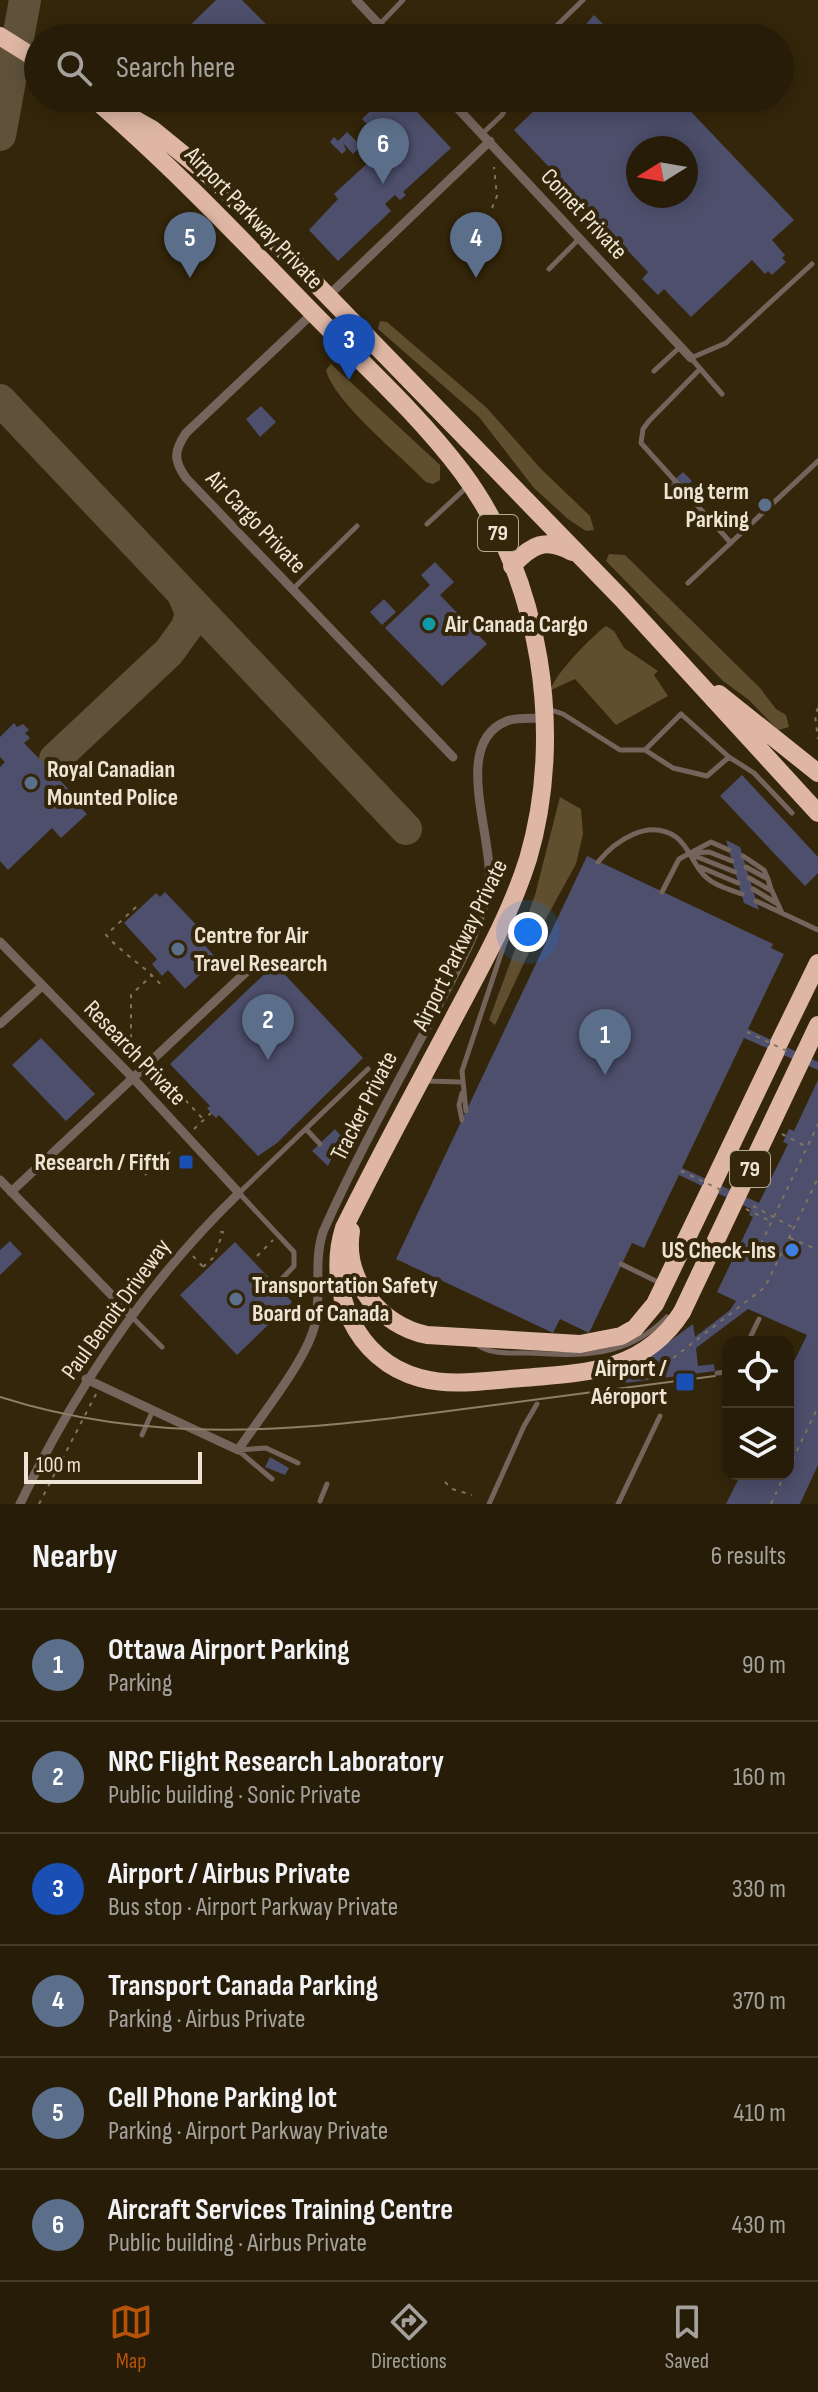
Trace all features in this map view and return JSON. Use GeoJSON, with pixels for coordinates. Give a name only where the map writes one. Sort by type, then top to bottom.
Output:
{"type":"FeatureCollection","features":[{"type":"Feature","properties":{"kind":"highway"},"geometry":{"type":"LineString","coordinates":[[0,36],[24,51]]}},
{"type":"Feature","properties":{"kind":"highway","name":"Airport Parkway Private"},"geometry":{"type":"LineString","coordinates":[[110,112],[191,185],[422,424],[470,484],[512,566],[532,629],[543,713],[540,804],[520,882],[503,923],[344,1228],[337,1265],[349,1317],[367,1345],[391,1366],[418,1378],[458,1382],[608,1369],[639,1357],[666,1334],[682,1312],[818,1025]]}},
{"type":"Feature","properties":{"kind":"highway","name":"Airport Parkway Private"},"geometry":{"type":"LineString","coordinates":[[120,112],[152,129],[206,173],[596,572],[815,809]]}},
{"type":"Feature","properties":{"kind":"highway"},"geometry":{"type":"LineString","coordinates":[[313,313],[328,296]]}},
{"type":"Feature","properties":{"kind":"highway"},"geometry":{"type":"LineString","coordinates":[[512,566],[533,546],[549,543],[569,550],[596,572]]}},
{"type":"Feature","properties":{"kind":"highway","name":"Airport Parkway Private"},"geometry":{"type":"LineString","coordinates":[[671,654],[818,773]]}},
{"type":"Feature","properties":{"kind":"highway","name":"Airport Parkway Private"},"geometry":{"type":"LineString","coordinates":[[359,1197],[350,1251],[358,1279],[375,1307],[394,1323],[415,1333],[580,1344],[608,1341],[643,1319],[665,1285],[782,1049],[818,963]]}},
{"type":"Feature","properties":{"kind":"street"},"geometry":{"type":"LineString","coordinates":[[356,0],[378,24]]}},
{"type":"Feature","properties":{"kind":"street","name":"Comet Private"},"geometry":{"type":"LineString","coordinates":[[461,112],[691,358]]}},
{"type":"Feature","properties":{"kind":"street"},"geometry":{"type":"LineString","coordinates":[[328,296],[486,138]]}},
{"type":"Feature","properties":{"kind":"street","name":"Air Cargo Private"},"geometry":{"type":"LineString","coordinates":[[313,313],[196,424],[178,445],[175,456],[186,478],[453,757]]}},
{"type":"Feature","properties":{"kind":"street","name":"Tracker Private"},"geometry":{"type":"LineString","coordinates":[[238,1450],[311,1338],[317,1314],[316,1271],[323,1232],[477,931],[490,875],[486,822],[476,781],[482,748],[494,731],[510,719],[543,713]]}},
{"type":"Feature","properties":{"kind":"street","name":"Research Private"},"geometry":{"type":"LineString","coordinates":[[0,942],[119,1063],[239,1193]]}},
{"type":"Feature","properties":{"kind":"street"},"geometry":{"type":"LineString","coordinates":[[11,1192],[260,959]]}},
{"type":"Feature","properties":{"kind":"street"},"geometry":{"type":"LineString","coordinates":[[0,1024],[42,986]]}},
{"type":"Feature","properties":{"kind":"street"},"geometry":{"type":"LineString","coordinates":[[0,1180],[131,1315]]}},
{"type":"Feature","properties":{"kind":"street","name":"Paul Benoit Driveway"},"geometry":{"type":"LineString","coordinates":[[20,1504],[86,1379],[131,1315],[200,1231],[239,1193]]}},
{"type":"Feature","properties":{"kind":"street"},"geometry":{"type":"LineString","coordinates":[[86,1379],[238,1450]]}},
{"type":"Feature","properties":{"kind":"lane"},"geometry":{"type":"LineString","coordinates":[[380,24],[403,0]]}},
{"type":"Feature","properties":{"kind":"lane"},"geometry":{"type":"LineString","coordinates":[[558,24],[583,0]]}},
{"type":"Feature","properties":{"kind":"lane"},"geometry":{"type":"LineString","coordinates":[[486,138],[504,112]]}},
{"type":"Feature","properties":{"kind":"lane"},"geometry":{"type":"LineString","coordinates":[[549,269],[580,238]]}},
{"type":"Feature","properties":{"kind":"lane"},"geometry":{"type":"LineString","coordinates":[[722,394],[691,358],[729,341],[812,264]]}},
{"type":"Feature","properties":{"kind":"lane"},"geometry":{"type":"LineString","coordinates":[[654,371],[680,347]]}},
{"type":"Feature","properties":{"kind":"lane"},"geometry":{"type":"LineString","coordinates":[[699,370],[643,429],[641,443],[731,543]]}},
{"type":"Feature","properties":{"kind":"lane"},"geometry":{"type":"LineString","coordinates":[[688,583],[818,461]]}},
{"type":"Feature","properties":{"kind":"lane"},"geometry":{"type":"LineString","coordinates":[[427,524],[470,484]]}},
{"type":"Feature","properties":{"kind":"lane"},"geometry":{"type":"LineString","coordinates":[[293,590],[357,526]]}},
{"type":"Feature","properties":{"kind":"lane"},"geometry":{"type":"LineString","coordinates":[[543,713],[563,714],[620,750],[645,750],[673,768],[707,776],[729,757]]}},
{"type":"Feature","properties":{"kind":"lane"},"geometry":{"type":"LineString","coordinates":[[645,750],[681,714],[729,757],[754,773],[792,813]]}},
{"type":"Feature","properties":{"kind":"lane"},"geometry":{"type":"LineString","coordinates":[[598,862],[613,843],[627,836],[653,831],[675,837],[707,878],[742,894]]}},
{"type":"Feature","properties":{"kind":"lane"},"geometry":{"type":"LineString","coordinates":[[662,892],[679,859],[711,842],[729,850]]}},
{"type":"Feature","properties":{"kind":"lane"},"geometry":{"type":"LineString","coordinates":[[689,854],[709,852],[732,861]]}},
{"type":"Feature","properties":{"kind":"lane"},"geometry":{"type":"LineString","coordinates":[[689,854],[735,872]]}},
{"type":"Feature","properties":{"kind":"lane"},"geometry":{"type":"LineString","coordinates":[[743,856],[764,870],[783,913]]}},
{"type":"Feature","properties":{"kind":"lane"},"geometry":{"type":"LineString","coordinates":[[699,867],[738,883]]}},
{"type":"Feature","properties":{"kind":"lane"},"geometry":{"type":"LineString","coordinates":[[746,867],[768,879]]}},
{"type":"Feature","properties":{"kind":"lane"},"geometry":{"type":"LineString","coordinates":[[749,878],[772,891]]}},
{"type":"Feature","properties":{"kind":"lane"},"geometry":{"type":"LineString","coordinates":[[466,1111],[461,1082],[485,997],[511,929],[520,882]]}},
{"type":"Feature","properties":{"kind":"lane"},"geometry":{"type":"LineString","coordinates":[[753,889],[777,903]]}},
{"type":"Feature","properties":{"kind":"lane"},"geometry":{"type":"LineString","coordinates":[[756,901],[818,930]]}},
{"type":"Feature","properties":{"kind":"lane"},"geometry":{"type":"LineString","coordinates":[[468,1337],[481,1349],[496,1352],[584,1356],[626,1346],[654,1330],[689,1289],[818,1015]]}},
{"type":"Feature","properties":{"kind":"lane"},"geometry":{"type":"LineString","coordinates":[[276,1285],[295,1262],[291,1247],[239,1193],[368,1069]]}},
{"type":"Feature","properties":{"kind":"lane"},"geometry":{"type":"LineString","coordinates":[[421,1080],[461,1082]]}},
{"type":"Feature","properties":{"kind":"lane"},"geometry":{"type":"LineString","coordinates":[[462,1120],[459,1105],[463,1092]]}},
{"type":"Feature","properties":{"kind":"lane"},"geometry":{"type":"LineString","coordinates":[[306,1129],[320,1144]]}},
{"type":"Feature","properties":{"kind":"lane"},"geometry":{"type":"LineString","coordinates":[[621,1264],[665,1285]]}},
{"type":"Feature","properties":{"kind":"lane"},"geometry":{"type":"LineString","coordinates":[[131,1315],[162,1347]]}},
{"type":"Feature","properties":{"kind":"lane"},"geometry":{"type":"LineString","coordinates":[[751,1336],[759,1319]]}},
{"type":"Feature","properties":{"kind":"lane"},"geometry":{"type":"LineString","coordinates":[[717,1373],[722,1373]]}},
{"type":"Feature","properties":{"kind":"lane"},"geometry":{"type":"LineString","coordinates":[[489,1504],[537,1404]]}},
{"type":"Feature","properties":{"kind":"lane"},"geometry":{"type":"LineString","coordinates":[[142,1435],[153,1410]]}},
{"type":"Feature","properties":{"kind":"lane"},"geometry":{"type":"LineString","coordinates":[[618,1504],[660,1416]]}},
{"type":"Feature","properties":{"kind":"lane"},"geometry":{"type":"LineString","coordinates":[[238,1450],[266,1448],[298,1463]]}},
{"type":"Feature","properties":{"kind":"lane"},"geometry":{"type":"LineString","coordinates":[[238,1450],[272,1479]]}},
{"type":"Feature","properties":{"kind":"lane"},"geometry":{"type":"LineString","coordinates":[[320,1501],[327,1484]]}},
{"type":"Feature","properties":{"kind":"path"},"geometry":{"type":"LineString","coordinates":[[492,208],[497,196],[494,167]]}},
{"type":"Feature","properties":{"kind":"path"},"geometry":{"type":"LineString","coordinates":[[818,708],[815,715],[818,739]]}},
{"type":"Feature","properties":{"kind":"path"},"geometry":{"type":"LineString","coordinates":[[136,907],[106,935],[125,957],[139,961],[162,986]]}},
{"type":"Feature","properties":{"kind":"path"},"geometry":{"type":"LineString","coordinates":[[119,1063],[131,1049],[131,995],[152,975]]}},
{"type":"Feature","properties":{"kind":"path"},"geometry":{"type":"LineString","coordinates":[[747,1032],[782,1049]]}},
{"type":"Feature","properties":{"kind":"path"},"geometry":{"type":"LineString","coordinates":[[131,1049],[204,1120]]}},
{"type":"Feature","properties":{"kind":"path"},"geometry":{"type":"LineString","coordinates":[[191,1132],[211,1113]]}},
{"type":"Feature","properties":{"kind":"path"},"geometry":{"type":"LineString","coordinates":[[761,1244],[818,1124]]}},
{"type":"Feature","properties":{"kind":"path"},"geometry":{"type":"LineString","coordinates":[[145,1175],[171,1151]]}},
{"type":"Feature","properties":{"kind":"path"},"geometry":{"type":"LineString","coordinates":[[681,1171],[729,1194]]}},
{"type":"Feature","properties":{"kind":"path"},"geometry":{"type":"LineString","coordinates":[[656,1379],[655,1372],[765,1287],[818,1178]]}},
{"type":"Feature","properties":{"kind":"path"},"geometry":{"type":"LineString","coordinates":[[741,1200],[794,1228]]}},
{"type":"Feature","properties":{"kind":"path"},"geometry":{"type":"LineString","coordinates":[[185,1248],[204,1268],[214,1257],[223,1232],[200,1231]]}},
{"type":"Feature","properties":{"kind":"path"},"geometry":{"type":"LineString","coordinates":[[257,1256],[279,1235]]}},
{"type":"Feature","properties":{"kind":"path"},"geometry":{"type":"LineString","coordinates":[[789,1237],[818,1250]]}},
{"type":"Feature","properties":{"kind":"path"},"geometry":{"type":"LineString","coordinates":[[39,1504],[100,1386]]}},
{"type":"Feature","properties":{"kind":"path"},"geometry":{"type":"LineString","coordinates":[[794,1457],[818,1407]]}},
{"type":"Feature","properties":{"kind":"path"},"geometry":{"type":"LineString","coordinates":[[771,1504],[782,1480]]}},
{"type":"Feature","properties":{"kind":"path"},"geometry":{"type":"LineString","coordinates":[[445,1482],[452,1489],[472,1495]]}},
{"type":"Feature","properties":{"kind":"shaded area"},"geometry":{"type":"Polygon","coordinates":[[[380,321],[387,322],[487,408],[541,469],[590,516],[594,530],[586,531],[568,519],[534,488],[479,417],[378,329],[380,321]]]}},
{"type":"Feature","properties":{"kind":"shaded area"},"geometry":{"type":"Polygon","coordinates":[[[331,364],[440,465],[440,480],[433,484],[426,482],[369,428],[332,383],[326,370],[331,364]]]}},
{"type":"Feature","properties":{"kind":"shaded area"},"geometry":{"type":"Polygon","coordinates":[[[609,554],[625,555],[760,688],[776,709],[786,715],[789,727],[778,730],[749,700],[723,681],[606,561],[609,554]]]}},
{"type":"Feature","properties":{"kind":"shaded area"},"geometry":{"type":"Polygon","coordinates":[[[606,626],[614,631],[624,648],[658,671],[654,675],[668,696],[616,725],[575,679],[551,690],[565,666],[606,626]]]}},
{"type":"Feature","properties":{"kind":"shaded area"},"geometry":{"type":"Polygon","coordinates":[[[560,797],[581,809],[583,834],[576,864],[538,933],[495,1025],[489,1020],[535,895],[560,797]]]}},
{"type":"Feature","properties":{"kind":"building"},"geometry":{"type":"Polygon","coordinates":[[[216,0],[242,0],[266,24],[191,24],[216,0]]]}},
{"type":"Feature","properties":{"kind":"building"},"geometry":{"type":"Polygon","coordinates":[[[594,15],[603,24],[586,24],[594,15]]]}},
{"type":"Feature","properties":{"kind":"building"},"geometry":{"type":"Polygon","coordinates":[[[369,112],[417,112],[451,148],[403,192],[406,195],[400,200],[395,195],[385,204],[391,211],[338,261],[309,230],[338,199],[334,194],[396,137],[392,133],[383,141],[362,119],[369,112]]]}},
{"type":"Feature","properties":{"kind":"building"},"geometry":{"type":"Polygon","coordinates":[[[533,112],[691,112],[794,220],[772,240],[785,255],[782,258],[786,262],[772,275],[768,271],[765,274],[752,260],[691,317],[664,289],[658,295],[642,279],[648,272],[514,130],[533,112]]]}},
{"type":"Feature","properties":{"kind":"building"},"geometry":{"type":"Polygon","coordinates":[[[347,132],[361,146],[353,154],[343,143],[346,150],[342,154],[330,142],[334,137],[338,141],[347,132]]]}},
{"type":"Feature","properties":{"kind":"building"},"geometry":{"type":"Polygon","coordinates":[[[261,406],[276,422],[260,437],[246,419],[261,406]]]}},
{"type":"Feature","properties":{"kind":"building"},"geometry":{"type":"Polygon","coordinates":[[[683,472],[692,481],[676,497],[667,487],[683,472]]]}},
{"type":"Feature","properties":{"kind":"building","name":"Air Canada Cargo"},"geometry":{"type":"Polygon","coordinates":[[[435,562],[454,582],[440,595],[487,644],[442,686],[385,628],[430,585],[421,575],[435,562]]]}},
{"type":"Feature","properties":{"kind":"building"},"geometry":{"type":"Polygon","coordinates":[[[384,599],[396,612],[382,625],[370,612],[384,599]]]}},
{"type":"Feature","properties":{"kind":"building","name":"Royal Canadian Mounted Police"},"geometry":{"type":"Polygon","coordinates":[[[14,723],[17,727],[23,724],[29,730],[25,733],[30,738],[24,743],[77,798],[74,801],[87,814],[61,838],[52,828],[8,870],[0,861],[0,767],[5,762],[0,757],[0,737],[14,723]]]}},
{"type":"Feature","properties":{"kind":"building"},"geometry":{"type":"Polygon","coordinates":[[[742,775],[818,857],[818,873],[805,886],[720,796],[742,775]]]}},
{"type":"Feature","properties":{"kind":"building"},"geometry":{"type":"Polygon","coordinates":[[[726,840],[740,847],[759,910],[744,903],[726,840]]]}},
{"type":"Feature","properties":{"kind":"building"},"geometry":{"type":"Polygon","coordinates":[[[587,856],[773,944],[771,948],[784,954],[748,1029],[818,1062],[818,1070],[744,1038],[682,1168],[759,1203],[788,1144],[783,1142],[789,1129],[794,1131],[818,1080],[818,1465],[800,1504],[726,1504],[738,1480],[794,1480],[794,1362],[807,1335],[748,1309],[696,1348],[698,1366],[714,1364],[715,1371],[618,1384],[621,1372],[641,1370],[640,1363],[648,1362],[647,1358],[693,1324],[695,1337],[730,1310],[736,1301],[717,1292],[753,1217],[749,1215],[751,1209],[679,1175],[644,1248],[632,1243],[589,1333],[560,1319],[553,1333],[396,1259],[587,856]]]}},
{"type":"Feature","properties":{"kind":"building","name":"Centre for Air Travel Research"},"geometry":{"type":"Polygon","coordinates":[[[165,892],[205,934],[200,940],[217,959],[185,989],[168,970],[162,976],[152,964],[157,959],[124,923],[156,893],[160,897],[165,892]]]}},
{"type":"Feature","properties":{"kind":"building"},"geometry":{"type":"Polygon","coordinates":[[[275,964],[363,1058],[277,1143],[258,1156],[219,1115],[216,1118],[211,1113],[207,1108],[210,1106],[170,1064],[275,964]]]}},
{"type":"Feature","properties":{"kind":"building"},"geometry":{"type":"Polygon","coordinates":[[[41,1038],[95,1094],[66,1121],[12,1065],[41,1038]]]}},
{"type":"Feature","properties":{"kind":"building"},"geometry":{"type":"Polygon","coordinates":[[[335,1129],[342,1137],[328,1166],[312,1151],[335,1129]]]}},
{"type":"Feature","properties":{"kind":"building"},"geometry":{"type":"Polygon","coordinates":[[[10,1241],[22,1254],[0,1275],[0,1250],[10,1241]]]}},
{"type":"Feature","properties":{"kind":"building","name":"Transportation Safety Board of Canada"},"geometry":{"type":"Polygon","coordinates":[[[235,1242],[292,1302],[237,1355],[180,1295],[235,1242]]]}},
{"type":"Feature","properties":{"kind":"building"},"geometry":{"type":"Polygon","coordinates":[[[270,1457],[289,1468],[285,1475],[265,1467],[270,1457]]]}},
{"type":"Feature","properties":{"kind":"taxiway"},"geometry":{"type":"LineString","coordinates":[[0,135],[25,0]]}},
{"type":"Feature","properties":{"kind":"taxiway"},"geometry":{"type":"LineString","coordinates":[[0,400],[406,829]]}},
{"type":"Feature","properties":{"kind":"taxiway"},"geometry":{"type":"LineString","coordinates":[[55,759],[169,652],[187,627],[191,613],[183,594]]}},
{"type":"Feature","properties":{"kind":"tram line"},"geometry":{"type":"LineString","coordinates":[[0,1397],[114,1423],[227,1430],[340,1424],[715,1376]]}},
{"type":"Feature","properties":{"kind":"place","name":"Aircraft Services Training Centre"},"geometry":{"type":"Point","coordinates":[383,184]}},
{"type":"Feature","properties":{"kind":"place","name":"Cell Phone Parking lot"},"geometry":{"type":"Point","coordinates":[190,278]}},
{"type":"Feature","properties":{"kind":"place","name":"Transport Canada Parking"},"geometry":{"type":"Point","coordinates":[476,278]}},
{"type":"Feature","properties":{"kind":"place","name":"Airport / Airbus Private"},"geometry":{"type":"Point","coordinates":[349,380]}},
{"type":"Feature","properties":{"kind":"place","name":"Long term Parking"},"geometry":{"type":"Point","coordinates":[765,505]}},
{"type":"Feature","properties":{"kind":"place","name":"Air Canada Cargo"},"geometry":{"type":"Point","coordinates":[429,624]}},
{"type":"Feature","properties":{"kind":"place","name":"Royal Canadian Mounted Police"},"geometry":{"type":"Point","coordinates":[31,783]}},
{"type":"Feature","properties":{"kind":"place","name":"Centre for Air Travel Research"},"geometry":{"type":"Point","coordinates":[178,949]}},
{"type":"Feature","properties":{"kind":"place","name":"NRC Flight Research Laboratory"},"geometry":{"type":"Point","coordinates":[268,1060]}},
{"type":"Feature","properties":{"kind":"place","name":"Ottawa Airport Parking"},"geometry":{"type":"Point","coordinates":[605,1075]}},
{"type":"Feature","properties":{"kind":"place","name":"Research / Fifth"},"geometry":{"type":"Point","coordinates":[186,1162]}},
{"type":"Feature","properties":{"kind":"place","name":"US Check-Ins"},"geometry":{"type":"Point","coordinates":[792,1250]}},
{"type":"Feature","properties":{"kind":"place","name":"Transportation Safety Board of Canada"},"geometry":{"type":"Point","coordinates":[236,1299]}},
{"type":"Feature","properties":{"kind":"place","name":"Airport / Aéroport"},"geometry":{"type":"Point","coordinates":[685,1382]}}]}
